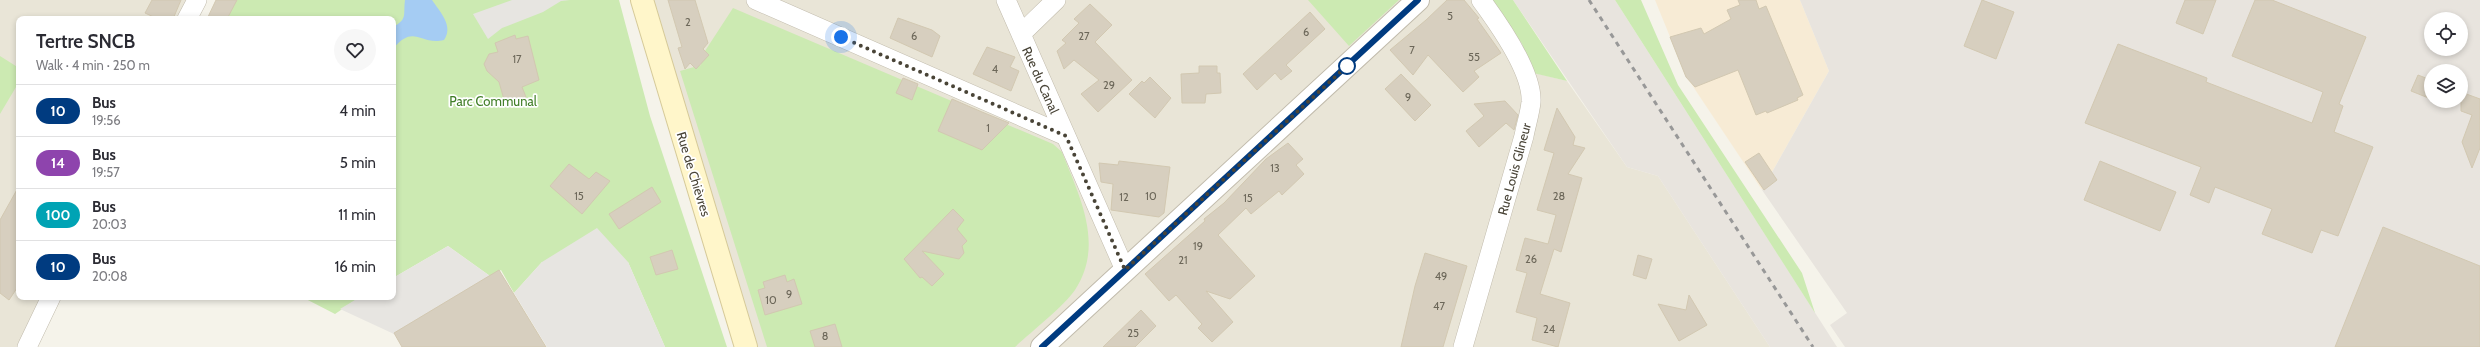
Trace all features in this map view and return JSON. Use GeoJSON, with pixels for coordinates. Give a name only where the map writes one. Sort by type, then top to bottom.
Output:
{"type":"FeatureCollection","features":[{"type":"Feature","properties":{"kind":"main road","name":"Rue de Chièvres"},"geometry":{"type":"LineString","coordinates":[[642,0],[746,347]]}},
{"type":"Feature","properties":{"kind":"street"},"geometry":{"type":"LineString","coordinates":[[189,16],[197,0]]}},
{"type":"Feature","properties":{"kind":"street"},"geometry":{"type":"LineString","coordinates":[[756,0],[1066,136]]}},
{"type":"Feature","properties":{"kind":"street","name":"Rue du Canal"},"geometry":{"type":"LineString","coordinates":[[1006,0],[1125,270]]}},
{"type":"Feature","properties":{"kind":"street"},"geometry":{"type":"LineString","coordinates":[[1021,34],[1056,0]]}},
{"type":"Feature","properties":{"kind":"street"},"geometry":{"type":"LineString","coordinates":[[1042,347],[1417,0]]}},
{"type":"Feature","properties":{"kind":"street","name":"Rue Louis Glineur"},"geometry":{"type":"LineString","coordinates":[[1463,347],[1524,136],[1531,101],[1523,68],[1504,31],[1481,0]]}},
{"type":"Feature","properties":{"kind":"street"},"geometry":{"type":"LineString","coordinates":[[27,347],[50,300]]}},
{"type":"Feature","properties":{"kind":"shaded area"},"geometry":{"type":"Polygon","coordinates":[[[0,0],[197,0],[189,16],[16,16],[16,300],[50,300],[27,347],[0,347],[0,0]]]}},
{"type":"Feature","properties":{"kind":"shaded area"},"geometry":{"type":"Polygon","coordinates":[[[512,0],[570,0],[561,1],[543,12],[502,28],[488,39],[473,14],[512,0]]]}},
{"type":"Feature","properties":{"kind":"shaded area"},"geometry":{"type":"Polygon","coordinates":[[[653,0],[1410,0],[1034,347],[755,347],[653,0]]]}},
{"type":"Feature","properties":{"kind":"shaded area"},"geometry":{"type":"Polygon","coordinates":[[[1426,0],[1474,0],[1515,68],[1567,81],[1627,167],[1658,176],[1770,347],[1045,347],[1426,0]]]}},
{"type":"Feature","properties":{"kind":"shaded area"},"geometry":{"type":"Polygon","coordinates":[[[1513,0],[1615,0],[1837,347],[1770,347],[1658,176],[1627,167],[1513,0]]]}},
{"type":"Feature","properties":{"kind":"shaded area"},"geometry":{"type":"Polygon","coordinates":[[[1655,0],[1800,0],[1829,71],[1762,190],[1686,76],[1655,0]]]}},
{"type":"Feature","properties":{"kind":"shaded area"},"geometry":{"type":"Polygon","coordinates":[[[1800,0],[2480,0],[2480,347],[1845,347],[1830,325],[1847,313],[1762,190],[1829,71],[1800,0]]]}},
{"type":"Feature","properties":{"kind":"shaded area"},"geometry":{"type":"Polygon","coordinates":[[[597,228],[628,262],[665,347],[547,347],[514,293],[542,262],[597,228]]]}},
{"type":"Feature","properties":{"kind":"shaded area"},"geometry":{"type":"Polygon","coordinates":[[[448,246],[490,276],[394,334],[340,309],[355,300],[396,300],[396,276],[448,246]]]}},
{"type":"Feature","properties":{"kind":"green space","name":"Parc Communal"},"geometry":{"type":"Polygon","coordinates":[[[235,0],[619,0],[650,116],[727,347],[665,347],[628,262],[542,262],[514,293],[501,270],[490,276],[448,246],[396,276],[396,16],[227,16],[235,0]]]}},
{"type":"Feature","properties":{"kind":"green space"},"geometry":{"type":"Polygon","coordinates":[[[1308,0],[1399,0],[1349,46],[1308,0]]]}},
{"type":"Feature","properties":{"kind":"green space"},"geometry":{"type":"Polygon","coordinates":[[[1492,0],[1513,0],[1567,81],[1533,73],[1522,44],[1492,0]]]}},
{"type":"Feature","properties":{"kind":"green space"},"geometry":{"type":"Polygon","coordinates":[[[1615,0],[1641,0],[1678,85],[1802,273],[1815,313],[1615,0]]]}},
{"type":"Feature","properties":{"kind":"green space"},"geometry":{"type":"Polygon","coordinates":[[[733,8],[1053,144],[1062,152],[1081,203],[1089,238],[1088,255],[1084,273],[1070,296],[1015,347],[767,347],[680,71],[701,65],[698,52],[705,51],[733,8]]]}},
{"type":"Feature","properties":{"kind":"green space"},"geometry":{"type":"Polygon","coordinates":[[[0,56],[16,66],[16,87],[0,114],[0,56]]]}},
{"type":"Feature","properties":{"kind":"green space"},"geometry":{"type":"Polygon","coordinates":[[[308,300],[356,300],[335,314],[308,300]]]}},
{"type":"Feature","properties":{"kind":"water"},"geometry":{"type":"Polygon","coordinates":[[[405,0],[432,0],[445,19],[447,24],[447,35],[444,40],[436,41],[412,36],[406,37],[396,46],[396,25],[403,19],[405,0]]]}},
{"type":"Feature","properties":{"kind":"building"},"geometry":{"type":"Polygon","coordinates":[[[152,0],[181,0],[174,16],[152,16],[145,13],[152,0]]]}},
{"type":"Feature","properties":{"kind":"building"},"geometry":{"type":"Polygon","coordinates":[[[216,0],[237,0],[229,16],[208,16],[216,0]]]}},
{"type":"Feature","properties":{"kind":"building"},"geometry":{"type":"Polygon","coordinates":[[[668,0],[695,0],[708,43],[703,49],[709,55],[696,69],[690,63],[685,69],[678,48],[682,47],[668,0]]]}},
{"type":"Feature","properties":{"kind":"building"},"geometry":{"type":"Polygon","coordinates":[[[1447,0],[1464,0],[1479,18],[1477,19],[1501,53],[1474,71],[1479,77],[1463,92],[1428,55],[1413,75],[1390,50],[1447,0]]]}},
{"type":"Feature","properties":{"kind":"building"},"geometry":{"type":"Polygon","coordinates":[[[1738,0],[1756,0],[1759,9],[1766,6],[1803,95],[1797,98],[1798,100],[1767,113],[1766,111],[1756,115],[1738,70],[1695,87],[1686,77],[1670,37],[1701,28],[1704,34],[1731,19],[1727,10],[1740,5],[1738,0]]]}},
{"type":"Feature","properties":{"kind":"building"},"geometry":{"type":"Polygon","coordinates":[[[1982,0],[2014,12],[1996,59],[1964,46],[1982,0]]]}},
{"type":"Feature","properties":{"kind":"building"},"geometry":{"type":"Polygon","coordinates":[[[2185,0],[2216,0],[2203,34],[2176,23],[2185,0]]]}},
{"type":"Feature","properties":{"kind":"building"},"geometry":{"type":"Polygon","coordinates":[[[2255,0],[2272,0],[2366,37],[2339,104],[2343,106],[2334,132],[2373,147],[2338,236],[2321,230],[2312,253],[2262,234],[2272,209],[2215,187],[2209,203],[2190,195],[2201,167],[2085,123],[2118,44],[2207,78],[2206,82],[2312,123],[2323,92],[2232,56],[2255,0]]]}},
{"type":"Feature","properties":{"kind":"building"},"geometry":{"type":"Polygon","coordinates":[[[1090,4],[1112,25],[1095,42],[1132,80],[1098,112],[1081,94],[1099,80],[1074,60],[1064,69],[1057,51],[1066,43],[1062,40],[1079,23],[1074,19],[1090,4]]]}},
{"type":"Feature","properties":{"kind":"building"},"geometry":{"type":"Polygon","coordinates":[[[1310,12],[1325,29],[1286,65],[1292,71],[1281,80],[1275,73],[1257,90],[1243,74],[1310,12]]]}},
{"type":"Feature","properties":{"kind":"building"},"geometry":{"type":"Polygon","coordinates":[[[898,18],[932,30],[940,36],[932,57],[890,38],[898,18]]]}},
{"type":"Feature","properties":{"kind":"building"},"geometry":{"type":"Polygon","coordinates":[[[515,35],[516,39],[528,36],[539,80],[522,87],[526,97],[505,103],[499,82],[487,71],[484,64],[489,54],[498,52],[495,43],[515,35]]]}},
{"type":"Feature","properties":{"kind":"building"},"geometry":{"type":"Polygon","coordinates":[[[987,47],[1015,57],[1010,67],[1019,71],[1011,91],[973,74],[987,47]]]}},
{"type":"Feature","properties":{"kind":"building"},"geometry":{"type":"Polygon","coordinates":[[[1199,66],[1217,66],[1217,73],[1220,73],[1221,93],[1206,94],[1205,103],[1182,103],[1181,74],[1199,73],[1199,66]]]}},
{"type":"Feature","properties":{"kind":"building"},"geometry":{"type":"Polygon","coordinates":[[[1401,74],[1431,105],[1415,121],[1385,89],[1401,74]]]}},
{"type":"Feature","properties":{"kind":"building"},"geometry":{"type":"Polygon","coordinates":[[[2418,75],[2424,77],[2424,96],[2411,91],[2418,75]]]}},
{"type":"Feature","properties":{"kind":"building"},"geometry":{"type":"Polygon","coordinates":[[[1150,77],[1171,98],[1155,118],[1129,94],[1142,81],[1144,83],[1150,77]]]}},
{"type":"Feature","properties":{"kind":"building"},"geometry":{"type":"Polygon","coordinates":[[[903,78],[918,84],[912,100],[896,93],[903,78]]]}},
{"type":"Feature","properties":{"kind":"building"},"geometry":{"type":"Polygon","coordinates":[[[2468,95],[2480,99],[2480,148],[2472,168],[2462,142],[2472,115],[2461,111],[2461,108],[2468,108],[2468,95]]]}},
{"type":"Feature","properties":{"kind":"building"},"geometry":{"type":"Polygon","coordinates":[[[952,99],[1009,123],[982,150],[938,131],[952,99]]]}},
{"type":"Feature","properties":{"kind":"building"},"geometry":{"type":"Polygon","coordinates":[[[1505,101],[1518,115],[1514,130],[1506,123],[1479,147],[1466,131],[1484,116],[1474,104],[1505,101]]]}},
{"type":"Feature","properties":{"kind":"building"},"geometry":{"type":"Polygon","coordinates":[[[1557,108],[1575,137],[1573,145],[1585,148],[1568,174],[1582,178],[1561,252],[1554,249],[1540,294],[1570,303],[1558,347],[1532,340],[1537,318],[1516,312],[1527,273],[1516,270],[1525,238],[1548,244],[1556,215],[1537,210],[1554,153],[1544,150],[1557,108]]]}},
{"type":"Feature","properties":{"kind":"building"},"geometry":{"type":"Polygon","coordinates":[[[1288,143],[1303,159],[1296,165],[1304,174],[1282,195],[1279,191],[1251,214],[1246,208],[1218,235],[1255,276],[1230,299],[1206,291],[1233,322],[1212,342],[1198,328],[1202,324],[1176,295],[1169,301],[1145,274],[1205,221],[1204,219],[1224,203],[1266,159],[1288,143]]]}},
{"type":"Feature","properties":{"kind":"building"},"geometry":{"type":"Polygon","coordinates":[[[1759,153],[1777,180],[1764,190],[1745,162],[1759,153]]]}},
{"type":"Feature","properties":{"kind":"building"},"geometry":{"type":"Polygon","coordinates":[[[1119,161],[1170,167],[1164,213],[1159,217],[1111,210],[1113,184],[1101,182],[1099,163],[1118,165],[1119,161]]]}},
{"type":"Feature","properties":{"kind":"building"},"geometry":{"type":"Polygon","coordinates":[[[2100,161],[2176,192],[2160,231],[2084,200],[2100,161]]]}},
{"type":"Feature","properties":{"kind":"building"},"geometry":{"type":"Polygon","coordinates":[[[569,164],[589,179],[596,172],[610,181],[582,214],[550,186],[569,164]]]}},
{"type":"Feature","properties":{"kind":"building"},"geometry":{"type":"Polygon","coordinates":[[[652,187],[661,202],[619,229],[609,214],[652,187]]]}},
{"type":"Feature","properties":{"kind":"building"},"geometry":{"type":"Polygon","coordinates":[[[16,191],[16,290],[9,300],[0,293],[0,220],[16,191]]]}},
{"type":"Feature","properties":{"kind":"building"},"geometry":{"type":"Polygon","coordinates":[[[953,209],[964,220],[957,229],[967,241],[962,246],[964,253],[959,259],[922,251],[944,274],[932,286],[922,277],[920,278],[904,259],[953,209]]]}},
{"type":"Feature","properties":{"kind":"building"},"geometry":{"type":"Polygon","coordinates":[[[2383,227],[2480,266],[2480,347],[2335,347],[2383,227]]]}},
{"type":"Feature","properties":{"kind":"building"},"geometry":{"type":"Polygon","coordinates":[[[672,250],[678,269],[656,275],[650,257],[672,250]]]}},
{"type":"Feature","properties":{"kind":"building"},"geometry":{"type":"Polygon","coordinates":[[[1425,253],[1467,266],[1443,347],[1401,347],[1415,286],[1425,253]]]}},
{"type":"Feature","properties":{"kind":"building"},"geometry":{"type":"Polygon","coordinates":[[[1638,255],[1652,259],[1646,279],[1633,275],[1638,255]]]}},
{"type":"Feature","properties":{"kind":"building"},"geometry":{"type":"Polygon","coordinates":[[[499,270],[546,347],[402,347],[394,333],[499,270]]]}},
{"type":"Feature","properties":{"kind":"building"},"geometry":{"type":"Polygon","coordinates":[[[785,275],[787,282],[794,279],[802,304],[765,315],[758,290],[765,288],[763,282],[785,275]]]}},
{"type":"Feature","properties":{"kind":"building"},"geometry":{"type":"Polygon","coordinates":[[[1689,295],[1707,325],[1679,341],[1658,304],[1686,310],[1689,295]]]}},
{"type":"Feature","properties":{"kind":"building"},"geometry":{"type":"Polygon","coordinates":[[[1141,310],[1156,326],[1135,347],[1103,347],[1141,310]]]}},
{"type":"Feature","properties":{"kind":"building"},"geometry":{"type":"Polygon","coordinates":[[[835,324],[842,347],[815,347],[810,331],[835,324]]]}},
{"type":"Feature","properties":{"kind":"railway"},"geometry":{"type":"LineString","coordinates":[[1589,0],[1813,347]]}},
{"type":"Feature","properties":{"kind":"bus line","name":"10"},"geometry":{"type":"LineString","coordinates":[[1042,347],[1418,0]]}},
{"type":"Feature","properties":{"kind":"route"},"geometry":{"type":"LineString","coordinates":[[841,37],[1066,136],[1125,270],[1347,66]]}}]}
